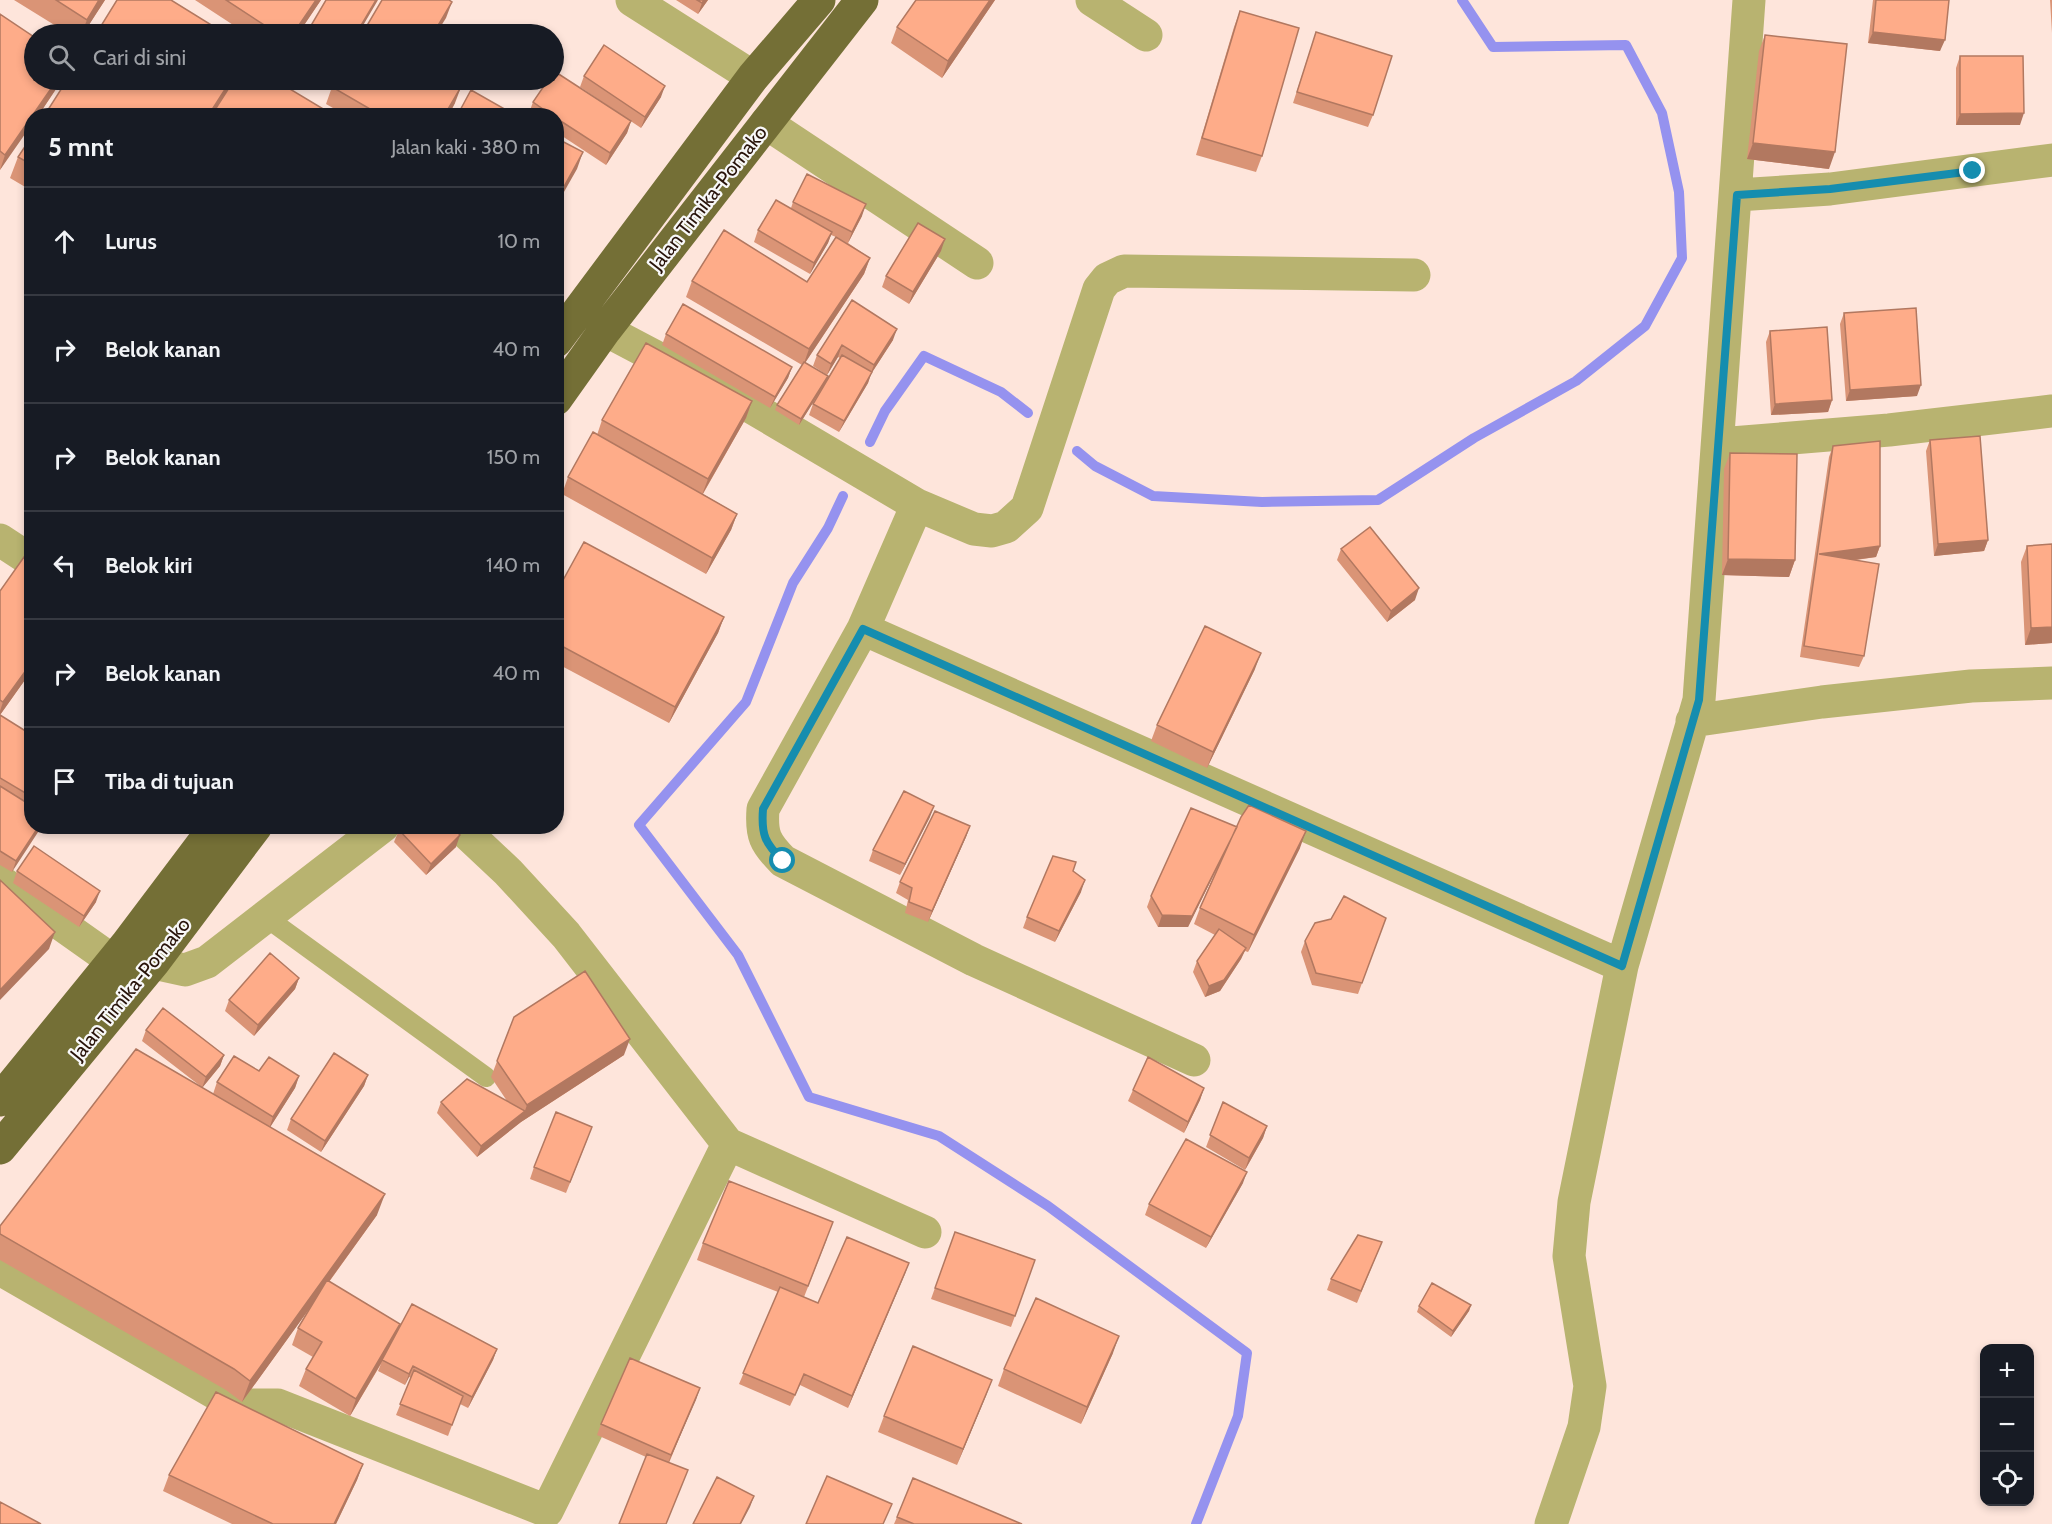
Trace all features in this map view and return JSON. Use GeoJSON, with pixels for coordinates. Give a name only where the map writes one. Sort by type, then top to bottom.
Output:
{"type":"FeatureCollection","features":[{"type":"Feature","properties":{"kind":"highway","name":"Jalan Timika-Pomako"},"geometry":{"type":"LineString","coordinates":[[564,330],[753,76],[819,0]]}},
{"type":"Feature","properties":{"kind":"highway","name":"Jalan Timika-Pomako"},"geometry":{"type":"LineString","coordinates":[[564,388],[605,330],[862,0]]}},
{"type":"Feature","properties":{"kind":"highway","name":"Jalan Timika-Pomako"},"geometry":{"type":"LineString","coordinates":[[0,1100],[113,961],[210,834]]}},
{"type":"Feature","properties":{"kind":"highway","name":"Jalan Timika-Pomako"},"geometry":{"type":"LineString","coordinates":[[0,1148],[153,963],[250,834]]}},
{"type":"Feature","properties":{"kind":"street"},"geometry":{"type":"LineString","coordinates":[[632,0],[753,76]]}},
{"type":"Feature","properties":{"kind":"street"},"geometry":{"type":"LineString","coordinates":[[1092,0],[1146,35]]}},
{"type":"Feature","properties":{"kind":"street"},"geometry":{"type":"LineString","coordinates":[[1551,1524],[1584,1427],[1590,1386],[1569,1256],[1570,1229],[1622,966],[1699,700],[1737,195],[1749,0]]}},
{"type":"Feature","properties":{"kind":"street"},"geometry":{"type":"LineString","coordinates":[[766,123],[977,263]]}},
{"type":"Feature","properties":{"kind":"street"},"geometry":{"type":"LineString","coordinates":[[1737,195],[1830,189],[2052,160]]}},
{"type":"Feature","properties":{"kind":"street"},"geometry":{"type":"LineString","coordinates":[[605,330],[751,407],[917,505],[974,529],[992,531],[1006,527],[1017,520],[1028,508],[1099,289],[1107,279],[1124,271],[1414,275]]}},
{"type":"Feature","properties":{"kind":"street"},"geometry":{"type":"LineString","coordinates":[[1719,444],[1889,430],[2052,411]]}},
{"type":"Feature","properties":{"kind":"street"},"geometry":{"type":"LineString","coordinates":[[917,505],[863,629],[763,809],[761,828],[769,848],[783,861],[974,960],[1194,1060]]}},
{"type":"Feature","properties":{"kind":"street"},"geometry":{"type":"LineString","coordinates":[[0,540],[24,556]]}},
{"type":"Feature","properties":{"kind":"street"},"geometry":{"type":"LineString","coordinates":[[863,629],[1622,966]]}},
{"type":"Feature","properties":{"kind":"street"},"geometry":{"type":"LineString","coordinates":[[1692,721],[1822,702],[1971,686],[2052,683]]}},
{"type":"Feature","properties":{"kind":"street"},"geometry":{"type":"LineString","coordinates":[[153,963],[185,970],[195,968],[267,918],[373,834]]}},
{"type":"Feature","properties":{"kind":"street"},"geometry":{"type":"LineString","coordinates":[[468,834],[508,872],[566,935],[728,1144],[925,1232]]}},
{"type":"Feature","properties":{"kind":"street"},"geometry":{"type":"LineString","coordinates":[[0,881],[113,961]]}},
{"type":"Feature","properties":{"kind":"street"},"geometry":{"type":"LineString","coordinates":[[0,1269],[236,1405],[278,1404],[555,1517],[728,1144]]}},
{"type":"Feature","properties":{"kind":"lane"},"geometry":{"type":"LineString","coordinates":[[267,918],[486,1077]]}},
{"type":"Feature","properties":{"kind":"building"},"geometry":{"type":"Polygon","coordinates":[[[56,0],[99,0],[87,20],[56,0]]]}},
{"type":"Feature","properties":{"kind":"building"},"geometry":{"type":"Polygon","coordinates":[[[117,0],[171,0],[210,24],[102,24],[117,0]]]}},
{"type":"Feature","properties":{"kind":"building"},"geometry":{"type":"Polygon","coordinates":[[[226,0],[316,0],[300,24],[263,24],[226,0]]]}},
{"type":"Feature","properties":{"kind":"building"},"geometry":{"type":"Polygon","coordinates":[[[326,0],[376,0],[362,24],[312,24],[326,0]]]}},
{"type":"Feature","properties":{"kind":"building"},"geometry":{"type":"Polygon","coordinates":[[[382,0],[449,0],[452,2],[439,24],[368,24],[382,0]]]}},
{"type":"Feature","properties":{"kind":"building"},"geometry":{"type":"Polygon","coordinates":[[[916,0],[990,0],[948,61],[897,27],[916,0]]]}},
{"type":"Feature","properties":{"kind":"building"},"geometry":{"type":"Polygon","coordinates":[[[1876,0],[1949,0],[1945,40],[1873,32],[1876,0]]]}},
{"type":"Feature","properties":{"kind":"building"},"geometry":{"type":"Polygon","coordinates":[[[1240,11],[1299,28],[1262,156],[1202,138],[1240,11]]]}},
{"type":"Feature","properties":{"kind":"building"},"geometry":{"type":"Polygon","coordinates":[[[0,14],[24,30],[24,90],[50,90],[38,108],[24,108],[24,128],[5,155],[0,151],[0,14]]]}},
{"type":"Feature","properties":{"kind":"building"},"geometry":{"type":"Polygon","coordinates":[[[1316,32],[1392,56],[1373,115],[1297,92],[1316,32]]]}},
{"type":"Feature","properties":{"kind":"building"},"geometry":{"type":"Polygon","coordinates":[[[1765,35],[1847,44],[1835,152],[1753,143],[1765,35]]]}},
{"type":"Feature","properties":{"kind":"building"},"geometry":{"type":"Polygon","coordinates":[[[604,45],[665,86],[645,117],[584,76],[604,45]]]}},
{"type":"Feature","properties":{"kind":"building"},"geometry":{"type":"Polygon","coordinates":[[[1960,56],[2023,56],[2024,113],[1960,114],[1960,56]]]}},
{"type":"Feature","properties":{"kind":"building"},"geometry":{"type":"Polygon","coordinates":[[[564,77],[631,121],[610,153],[564,123],[564,108],[542,108],[533,102],[541,90],[564,90],[564,77]]]}},
{"type":"Feature","properties":{"kind":"building"},"geometry":{"type":"Polygon","coordinates":[[[61,90],[225,90],[213,108],[49,108],[61,90]]]}},
{"type":"Feature","properties":{"kind":"building"},"geometry":{"type":"Polygon","coordinates":[[[228,90],[292,90],[322,108],[216,108],[228,90]]]}},
{"type":"Feature","properties":{"kind":"building"},"geometry":{"type":"Polygon","coordinates":[[[337,90],[459,90],[449,108],[368,108],[337,90]]]}},
{"type":"Feature","properties":{"kind":"building"},"geometry":{"type":"Polygon","coordinates":[[[471,90],[503,108],[461,108],[471,90]]]}},
{"type":"Feature","properties":{"kind":"building"},"geometry":{"type":"Polygon","coordinates":[[[564,142],[583,152],[564,186],[564,142]]]}},
{"type":"Feature","properties":{"kind":"building"},"geometry":{"type":"Polygon","coordinates":[[[24,148],[24,160],[18,157],[24,148]]]}},
{"type":"Feature","properties":{"kind":"building"},"geometry":{"type":"Polygon","coordinates":[[[807,174],[866,204],[852,232],[793,202],[807,174]]]}},
{"type":"Feature","properties":{"kind":"building"},"geometry":{"type":"Polygon","coordinates":[[[776,200],[832,232],[814,263],[758,230],[776,200]]]}},
{"type":"Feature","properties":{"kind":"building"},"geometry":{"type":"Polygon","coordinates":[[[918,223],[945,239],[913,292],[886,276],[918,223]]]}},
{"type":"Feature","properties":{"kind":"building"},"geometry":{"type":"Polygon","coordinates":[[[724,230],[807,282],[836,237],[870,258],[809,349],[692,281],[724,230]]]}},
{"type":"Feature","properties":{"kind":"building"},"geometry":{"type":"Polygon","coordinates":[[[852,300],[897,329],[874,365],[842,345],[831,364],[817,355],[852,300]]]}},
{"type":"Feature","properties":{"kind":"building"},"geometry":{"type":"Polygon","coordinates":[[[683,304],[792,367],[775,397],[666,334],[683,304]]]}},
{"type":"Feature","properties":{"kind":"building"},"geometry":{"type":"Polygon","coordinates":[[[1916,308],[1921,385],[1850,390],[1844,313],[1916,308]]]}},
{"type":"Feature","properties":{"kind":"building"},"geometry":{"type":"Polygon","coordinates":[[[1827,327],[1832,400],[1775,404],[1770,331],[1827,327]]]}},
{"type":"Feature","properties":{"kind":"building"},"geometry":{"type":"Polygon","coordinates":[[[646,343],[752,401],[708,479],[602,420],[646,343]]]}},
{"type":"Feature","properties":{"kind":"building"},"geometry":{"type":"Polygon","coordinates":[[[842,355],[872,372],[844,421],[813,404],[842,355]]]}},
{"type":"Feature","properties":{"kind":"building"},"geometry":{"type":"Polygon","coordinates":[[[804,362],[828,376],[801,419],[777,405],[804,362]]]}},
{"type":"Feature","properties":{"kind":"building"},"geometry":{"type":"Polygon","coordinates":[[[593,432],[737,514],[712,558],[568,477],[593,432]]]}},
{"type":"Feature","properties":{"kind":"building"},"geometry":{"type":"Polygon","coordinates":[[[1980,436],[1988,540],[1938,544],[1930,440],[1980,436]]]}},
{"type":"Feature","properties":{"kind":"building"},"geometry":{"type":"Polygon","coordinates":[[[1880,441],[1880,546],[1819,554],[1879,564],[1864,656],[1804,646],[1833,446],[1880,441]]]}},
{"type":"Feature","properties":{"kind":"building"},"geometry":{"type":"Polygon","coordinates":[[[1730,453],[1797,454],[1795,560],[1728,559],[1730,453]]]}},
{"type":"Feature","properties":{"kind":"building"},"geometry":{"type":"Polygon","coordinates":[[[1370,527],[1419,588],[1391,611],[1341,549],[1370,527]]]}},
{"type":"Feature","properties":{"kind":"building"},"geometry":{"type":"Polygon","coordinates":[[[584,542],[724,617],[675,707],[564,647],[564,578],[584,542]]]}},
{"type":"Feature","properties":{"kind":"building"},"geometry":{"type":"Polygon","coordinates":[[[2052,544],[2052,627],[2031,628],[2027,546],[2052,544]]]}},
{"type":"Feature","properties":{"kind":"building"},"geometry":{"type":"Polygon","coordinates":[[[24,557],[24,673],[3,702],[0,700],[0,591],[24,557]]]}},
{"type":"Feature","properties":{"kind":"building"},"geometry":{"type":"Polygon","coordinates":[[[1205,626],[1261,653],[1213,752],[1157,725],[1205,626]]]}},
{"type":"Feature","properties":{"kind":"building"},"geometry":{"type":"Polygon","coordinates":[[[0,715],[24,730],[24,792],[0,778],[0,715]]]}},
{"type":"Feature","properties":{"kind":"building"},"geometry":{"type":"Polygon","coordinates":[[[0,786],[24,801],[24,834],[34,834],[16,861],[0,851],[0,786]]]}},
{"type":"Feature","properties":{"kind":"building"},"geometry":{"type":"Polygon","coordinates":[[[904,791],[934,806],[905,864],[873,850],[904,791]]]}},
{"type":"Feature","properties":{"kind":"building"},"geometry":{"type":"Polygon","coordinates":[[[1249,805],[1306,831],[1254,935],[1200,908],[1241,817],[1249,805]]]}},
{"type":"Feature","properties":{"kind":"building"},"geometry":{"type":"Polygon","coordinates":[[[1191,808],[1237,827],[1192,916],[1162,915],[1151,896],[1191,808]]]}},
{"type":"Feature","properties":{"kind":"building"},"geometry":{"type":"Polygon","coordinates":[[[935,811],[970,826],[932,911],[909,902],[912,888],[900,882],[935,811]]]}},
{"type":"Feature","properties":{"kind":"building"},"geometry":{"type":"Polygon","coordinates":[[[403,834],[459,834],[431,864],[403,834]]]}},
{"type":"Feature","properties":{"kind":"building"},"geometry":{"type":"Polygon","coordinates":[[[34,846],[100,891],[84,916],[17,871],[34,846]]]}},
{"type":"Feature","properties":{"kind":"building"},"geometry":{"type":"Polygon","coordinates":[[[1053,856],[1076,862],[1073,871],[1085,880],[1059,931],[1027,917],[1053,856]]]}},
{"type":"Feature","properties":{"kind":"building"},"geometry":{"type":"Polygon","coordinates":[[[0,880],[55,932],[0,990],[0,880]]]}},
{"type":"Feature","properties":{"kind":"building"},"geometry":{"type":"Polygon","coordinates":[[[1344,896],[1386,918],[1362,983],[1316,973],[1305,941],[1315,923],[1331,919],[1344,896]]]}},
{"type":"Feature","properties":{"kind":"building"},"geometry":{"type":"Polygon","coordinates":[[[1219,929],[1246,948],[1224,980],[1209,986],[1197,961],[1219,929]]]}},
{"type":"Feature","properties":{"kind":"building"},"geometry":{"type":"Polygon","coordinates":[[[270,953],[299,978],[258,1025],[229,1000],[270,953]]]}},
{"type":"Feature","properties":{"kind":"building"},"geometry":{"type":"Polygon","coordinates":[[[585,971],[630,1039],[527,1105],[497,1061],[514,1017],[585,971]]]}},
{"type":"Feature","properties":{"kind":"building"},"geometry":{"type":"Polygon","coordinates":[[[163,1008],[224,1055],[206,1077],[146,1030],[163,1008]]]}},
{"type":"Feature","properties":{"kind":"building"},"geometry":{"type":"Polygon","coordinates":[[[136,1049],[385,1194],[250,1381],[234,1369],[0,1234],[0,1226],[136,1049]]]}},
{"type":"Feature","properties":{"kind":"building"},"geometry":{"type":"Polygon","coordinates":[[[334,1053],[368,1075],[325,1141],[291,1119],[334,1053]]]}},
{"type":"Feature","properties":{"kind":"building"},"geometry":{"type":"Polygon","coordinates":[[[234,1056],[259,1071],[269,1057],[299,1076],[273,1117],[217,1082],[234,1056]]]}},
{"type":"Feature","properties":{"kind":"building"},"geometry":{"type":"Polygon","coordinates":[[[1148,1057],[1204,1088],[1188,1122],[1133,1090],[1148,1057]]]}},
{"type":"Feature","properties":{"kind":"building"},"geometry":{"type":"Polygon","coordinates":[[[467,1079],[525,1111],[481,1146],[441,1102],[467,1079]]]}},
{"type":"Feature","properties":{"kind":"building"},"geometry":{"type":"Polygon","coordinates":[[[1223,1102],[1267,1126],[1249,1158],[1210,1135],[1223,1102]]]}},
{"type":"Feature","properties":{"kind":"building"},"geometry":{"type":"Polygon","coordinates":[[[556,1112],[592,1127],[570,1182],[534,1167],[556,1112]]]}},
{"type":"Feature","properties":{"kind":"building"},"geometry":{"type":"Polygon","coordinates":[[[1186,1139],[1247,1172],[1211,1237],[1149,1204],[1186,1139]]]}},
{"type":"Feature","properties":{"kind":"building"},"geometry":{"type":"Polygon","coordinates":[[[729,1181],[833,1222],[808,1286],[703,1243],[729,1181]]]}},
{"type":"Feature","properties":{"kind":"building"},"geometry":{"type":"Polygon","coordinates":[[[955,1232],[1035,1260],[1015,1316],[935,1288],[955,1232]]]}},
{"type":"Feature","properties":{"kind":"building"},"geometry":{"type":"Polygon","coordinates":[[[1358,1235],[1382,1242],[1361,1291],[1331,1279],[1358,1235]]]}},
{"type":"Feature","properties":{"kind":"building"},"geometry":{"type":"Polygon","coordinates":[[[847,1237],[909,1263],[852,1396],[804,1374],[795,1395],[743,1373],[780,1287],[818,1303],[847,1237]]]}},
{"type":"Feature","properties":{"kind":"building"},"geometry":{"type":"Polygon","coordinates":[[[327,1280],[400,1324],[356,1399],[306,1369],[322,1342],[298,1328],[327,1280]]]}},
{"type":"Feature","properties":{"kind":"building"},"geometry":{"type":"Polygon","coordinates":[[[1432,1283],[1471,1305],[1453,1331],[1419,1306],[1432,1283]]]}},
{"type":"Feature","properties":{"kind":"building"},"geometry":{"type":"Polygon","coordinates":[[[1036,1298],[1119,1336],[1087,1407],[1004,1369],[1036,1298]]]}},
{"type":"Feature","properties":{"kind":"building"},"geometry":{"type":"Polygon","coordinates":[[[412,1304],[497,1349],[472,1397],[413,1366],[409,1374],[382,1360],[412,1304]]]}},
{"type":"Feature","properties":{"kind":"building"},"geometry":{"type":"Polygon","coordinates":[[[913,1346],[992,1380],[963,1449],[884,1416],[913,1346]]]}},
{"type":"Feature","properties":{"kind":"building"},"geometry":{"type":"Polygon","coordinates":[[[630,1358],[700,1388],[671,1455],[601,1424],[630,1358]]]}},
{"type":"Feature","properties":{"kind":"building"},"geometry":{"type":"Polygon","coordinates":[[[414,1370],[463,1396],[452,1425],[400,1404],[414,1370]]]}},
{"type":"Feature","properties":{"kind":"building"},"geometry":{"type":"Polygon","coordinates":[[[216,1392],[363,1464],[334,1524],[273,1524],[169,1475],[216,1392]]]}},
{"type":"Feature","properties":{"kind":"building"},"geometry":{"type":"Polygon","coordinates":[[[647,1454],[688,1470],[666,1524],[619,1524],[647,1454]]]}},
{"type":"Feature","properties":{"kind":"building"},"geometry":{"type":"Polygon","coordinates":[[[827,1476],[892,1504],[883,1524],[806,1524],[827,1476]]]}},
{"type":"Feature","properties":{"kind":"building"},"geometry":{"type":"Polygon","coordinates":[[[717,1477],[754,1496],[740,1524],[693,1524],[717,1477]]]}},
{"type":"Feature","properties":{"kind":"building"},"geometry":{"type":"Polygon","coordinates":[[[913,1478],[1022,1524],[914,1524],[897,1517],[913,1478]]]}},
{"type":"Feature","properties":{"kind":"building"},"geometry":{"type":"Polygon","coordinates":[[[0,1502],[41,1524],[0,1524],[0,1502]]]}},
{"type":"Feature","properties":{"kind":"waterway"},"geometry":{"type":"LineString","coordinates":[[1077,451],[1095,466],[1153,496],[1262,502],[1378,500],[1474,438],[1576,381],[1645,326],[1682,258],[1679,192],[1662,113],[1626,45],[1493,47],[1462,0]]}},
{"type":"Feature","properties":{"kind":"waterway"},"geometry":{"type":"LineString","coordinates":[[870,442],[885,411],[924,356],[1001,392],[1028,413]]}},
{"type":"Feature","properties":{"kind":"waterway"},"geometry":{"type":"LineString","coordinates":[[843,496],[828,528],[793,583],[746,702],[639,825],[738,955],[809,1097],[939,1136],[1048,1206],[1247,1353],[1238,1416],[1196,1524]]}},
{"type":"Feature","properties":{"kind":"route"},"geometry":{"type":"LineString","coordinates":[[783,861],[769,848],[761,828],[763,809],[863,629],[1622,966],[1699,700],[1737,195],[1830,189],[1973,171]]}}]}
